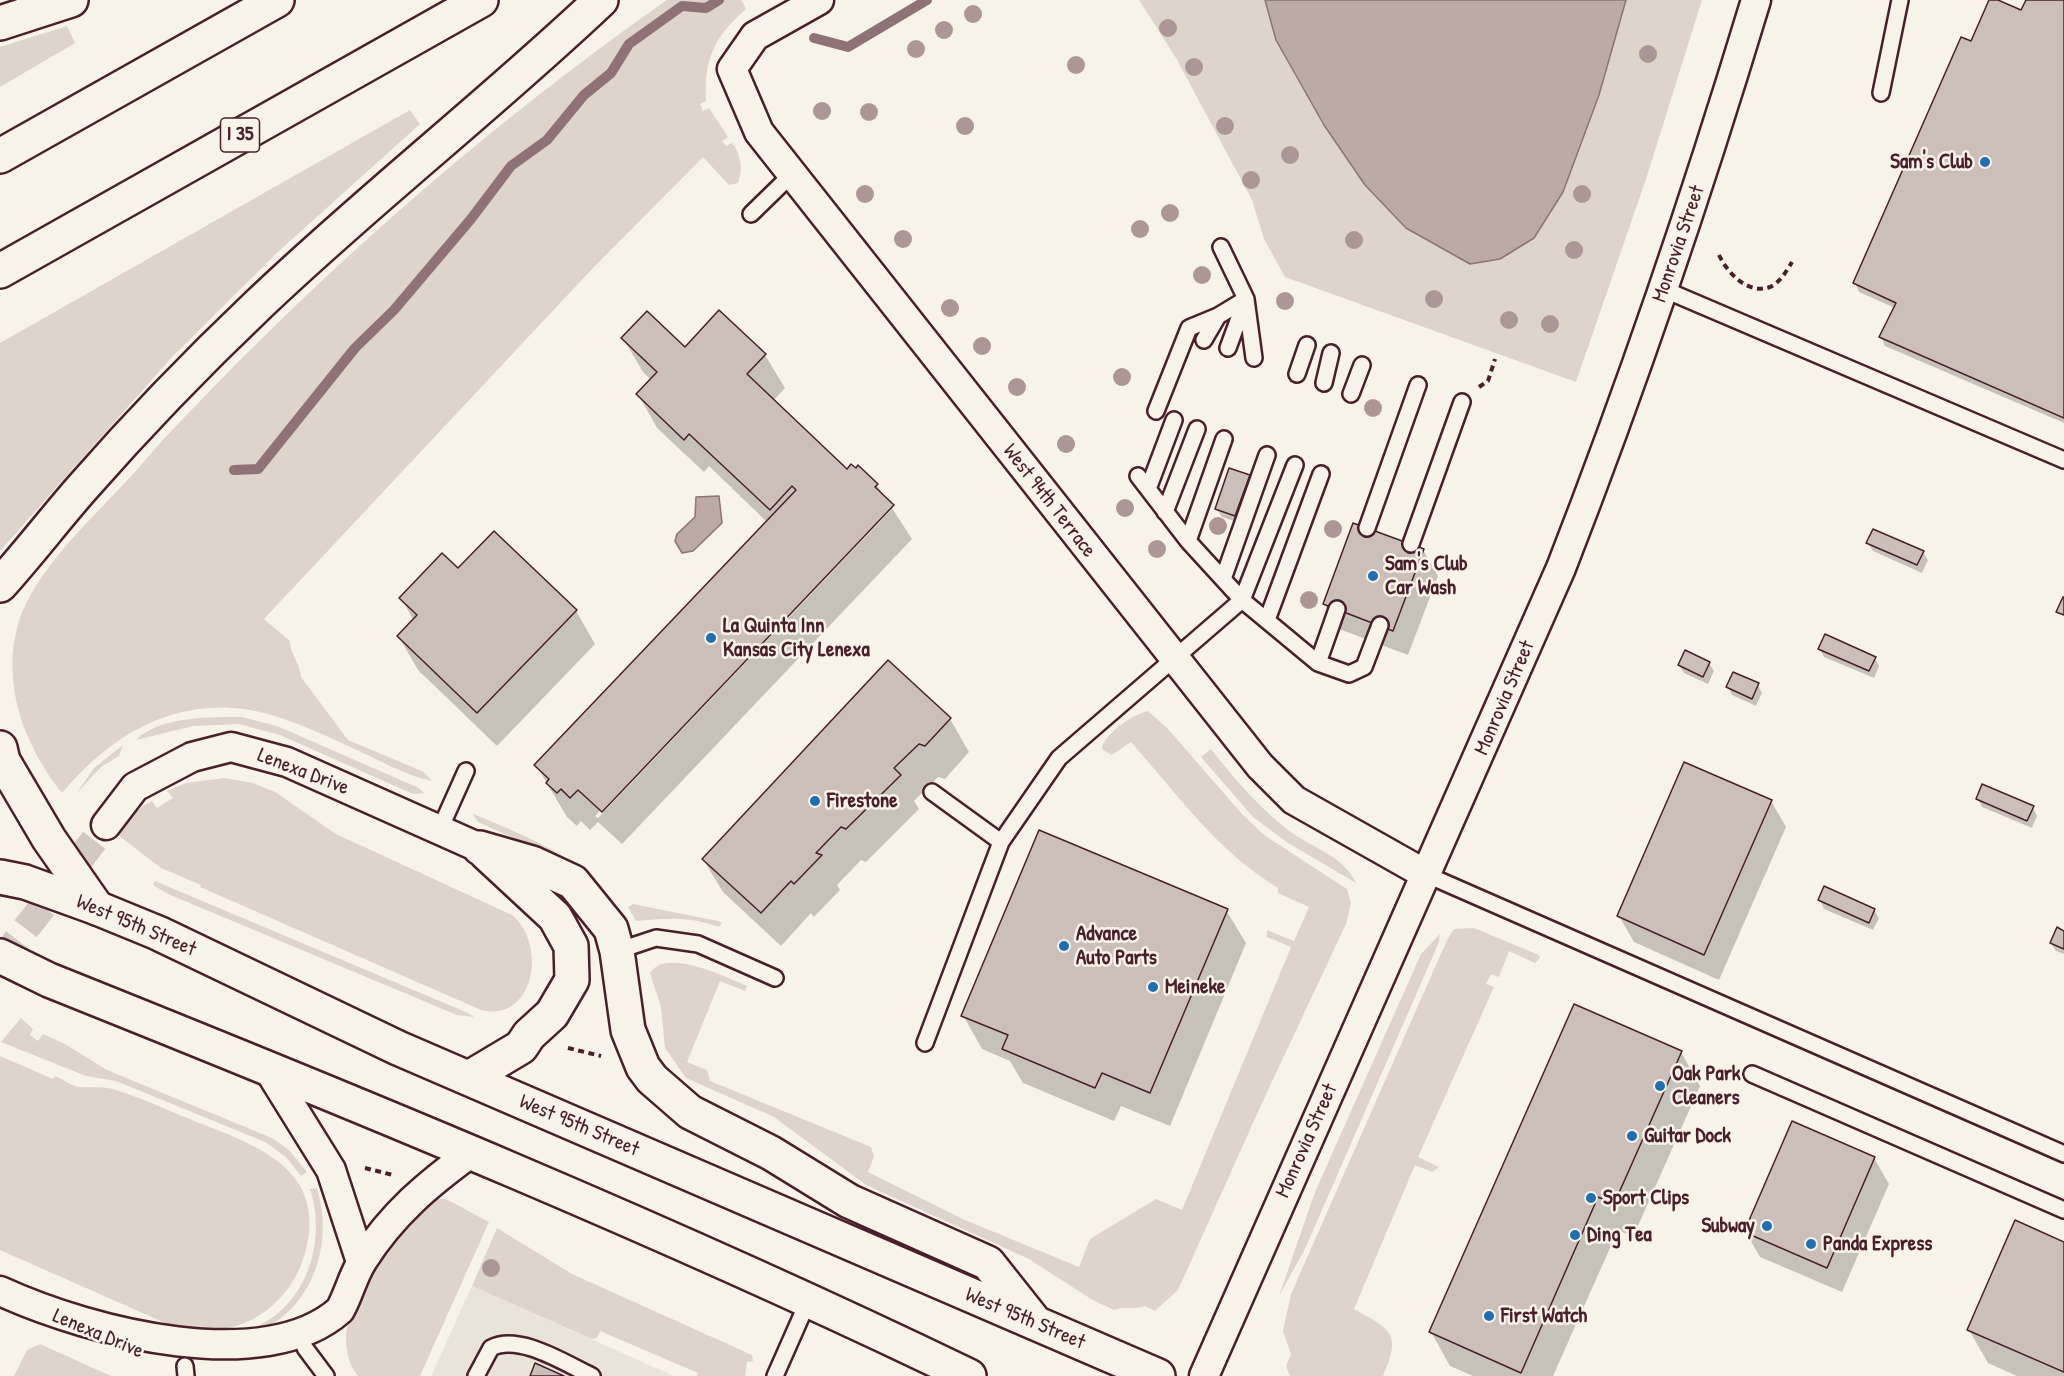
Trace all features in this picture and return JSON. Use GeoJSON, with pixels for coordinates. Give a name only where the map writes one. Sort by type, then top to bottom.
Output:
{"type":"FeatureCollection","features":[{"type":"Feature","properties":{"kind":"main road"},"geometry":{"type":"LineString","coordinates":[[0,23],[71,0]]}},
{"type":"Feature","properties":{"kind":"main road"},"geometry":{"type":"LineString","coordinates":[[0,156],[277,0]]}},
{"type":"Feature","properties":{"kind":"main road","name":"I 35"},"geometry":{"type":"LineString","coordinates":[[0,271],[482,0]]}},
{"type":"Feature","properties":{"kind":"main road"},"geometry":{"type":"LineString","coordinates":[[2,587],[82,488],[154,409],[257,306],[346,222],[535,62],[601,0]]}},
{"type":"Feature","properties":{"kind":"main road"},"geometry":{"type":"LineString","coordinates":[[0,748],[3,761],[49,839],[97,908]]}},
{"type":"Feature","properties":{"kind":"main road"},"geometry":{"type":"LineString","coordinates":[[480,848],[532,863],[573,882],[610,929],[617,951],[628,1030],[643,1067],[652,1079],[690,1112],[771,1153],[849,1201],[988,1263],[1037,1324]]}},
{"type":"Feature","properties":{"kind":"main road"},"geometry":{"type":"LineString","coordinates":[[469,1078],[521,1047],[529,1035],[552,1014],[572,980],[571,946],[555,917],[480,848]]}},
{"type":"Feature","properties":{"kind":"main road","name":"West 95th Street"},"geometry":{"type":"LineString","coordinates":[[0,877],[25,882],[97,908],[469,1078],[1158,1376]]}},
{"type":"Feature","properties":{"kind":"main road"},"geometry":{"type":"LineString","coordinates":[[0,956],[49,980],[472,1152],[809,1299],[969,1376]]}},
{"type":"Feature","properties":{"kind":"street","name":"West 94th Terrace"},"geometry":{"type":"LineString","coordinates":[[819,0],[755,36],[732,69],[759,132],[1260,766],[1294,800],[1425,874]]}},
{"type":"Feature","properties":{"kind":"street","name":"Monrovia Street"},"geometry":{"type":"LineString","coordinates":[[1204,1376],[1561,568],[1613,434],[1701,182],[1756,0]]}},
{"type":"Feature","properties":{"kind":"street","name":"Lenexa Drive"},"geometry":{"type":"LineString","coordinates":[[106,825],[135,788],[192,757],[231,747],[287,762],[480,848]]}},
{"type":"Feature","properties":{"kind":"street"},"geometry":{"type":"LineString","coordinates":[[267,1067],[331,1170],[361,1262]]}},
{"type":"Feature","properties":{"kind":"street"},"geometry":{"type":"LineString","coordinates":[[258,1368],[276,1364],[315,1340],[340,1310],[361,1262],[398,1212],[436,1178],[472,1152]]}},
{"type":"Feature","properties":{"kind":"street","name":"Lenexa Drive"},"geometry":{"type":"LineString","coordinates":[[0,1291],[128,1349],[185,1371],[228,1371]]}},
{"type":"Feature","properties":{"kind":"lane"},"geometry":{"type":"LineString","coordinates":[[1881,93],[1900,0]]}},
{"type":"Feature","properties":{"kind":"lane"},"geometry":{"type":"LineString","coordinates":[[751,214],[792,174]]}},
{"type":"Feature","properties":{"kind":"lane"},"geometry":{"type":"LineString","coordinates":[[1221,247],[1246,299],[1254,358]]}},
{"type":"Feature","properties":{"kind":"lane"},"geometry":{"type":"LineString","coordinates":[[1663,289],[2064,460]]}},
{"type":"Feature","properties":{"kind":"lane"},"geometry":{"type":"LineString","coordinates":[[1156,411],[1189,328],[1218,316],[1246,299]]}},
{"type":"Feature","properties":{"kind":"lane"},"geometry":{"type":"LineString","coordinates":[[1228,348],[1246,299]]}},
{"type":"Feature","properties":{"kind":"lane"},"geometry":{"type":"LineString","coordinates":[[1204,340],[1218,316]]}},
{"type":"Feature","properties":{"kind":"lane"},"geometry":{"type":"LineString","coordinates":[[1297,374],[1307,345]]}},
{"type":"Feature","properties":{"kind":"lane"},"geometry":{"type":"LineString","coordinates":[[1324,383],[1331,353]]}},
{"type":"Feature","properties":{"kind":"lane"},"geometry":{"type":"LineString","coordinates":[[1351,394],[1362,365]]}},
{"type":"Feature","properties":{"kind":"lane"},"geometry":{"type":"LineString","coordinates":[[1367,528],[1418,385]]}},
{"type":"Feature","properties":{"kind":"lane"},"geometry":{"type":"LineString","coordinates":[[1410,544],[1462,402]]}},
{"type":"Feature","properties":{"kind":"lane"},"geometry":{"type":"LineString","coordinates":[[1148,489],[1174,420]]}},
{"type":"Feature","properties":{"kind":"lane"},"geometry":{"type":"LineString","coordinates":[[1165,512],[1197,429]]}},
{"type":"Feature","properties":{"kind":"lane"},"geometry":{"type":"LineString","coordinates":[[1188,540],[1224,439]]}},
{"type":"Feature","properties":{"kind":"lane"},"geometry":{"type":"LineString","coordinates":[[1224,579],[1268,455]]}},
{"type":"Feature","properties":{"kind":"lane"},"geometry":{"type":"LineString","coordinates":[[925,1043],[1001,842],[1059,758],[1242,600],[1295,465]]}},
{"type":"Feature","properties":{"kind":"lane"},"geometry":{"type":"LineString","coordinates":[[1267,620],[1321,474]]}},
{"type":"Feature","properties":{"kind":"lane"},"geometry":{"type":"LineString","coordinates":[[1137,476],[1188,540],[1242,600],[1318,663],[1349,674],[1364,667],[1380,625]]}},
{"type":"Feature","properties":{"kind":"lane"},"geometry":{"type":"LineString","coordinates":[[1318,663],[1337,609]]}},
{"type":"Feature","properties":{"kind":"lane"},"geometry":{"type":"LineString","coordinates":[[440,829],[466,771]]}},
{"type":"Feature","properties":{"kind":"lane"},"geometry":{"type":"LineString","coordinates":[[932,792],[1001,842]]}},
{"type":"Feature","properties":{"kind":"lane"},"geometry":{"type":"LineString","coordinates":[[1425,874],[2064,1154]]}},
{"type":"Feature","properties":{"kind":"lane"},"geometry":{"type":"LineString","coordinates":[[617,951],[656,938],[698,944],[775,978]]}},
{"type":"Feature","properties":{"kind":"lane"},"geometry":{"type":"LineString","coordinates":[[1752,1074],[2064,1210]]}},
{"type":"Feature","properties":{"kind":"lane"},"geometry":{"type":"LineString","coordinates":[[775,1376],[809,1299]]}},
{"type":"Feature","properties":{"kind":"lane"},"geometry":{"type":"LineString","coordinates":[[476,1376],[491,1348],[507,1342],[521,1344],[592,1376]]}},
{"type":"Feature","properties":{"kind":"lane"},"geometry":{"type":"LineString","coordinates":[[305,1348],[326,1376]]}},
{"type":"Feature","properties":{"kind":"path"},"geometry":{"type":"LineString","coordinates":[[1719,255],[1726,269],[1740,281],[1755,288],[1771,287],[1783,276],[1792,262]]}},
{"type":"Feature","properties":{"kind":"path"},"geometry":{"type":"LineString","coordinates":[[1476,389],[1488,381],[1495,359]]}},
{"type":"Feature","properties":{"kind":"path"},"geometry":{"type":"LineString","coordinates":[[566,1047],[609,1059]]}},
{"type":"Feature","properties":{"kind":"path"},"geometry":{"type":"LineString","coordinates":[[357,1166],[397,1176]]}},
{"type":"Feature","properties":{"kind":"shaded area"},"geometry":{"type":"Polygon","coordinates":[[[667,0],[741,0],[746,9],[726,29],[713,50],[707,73],[706,101],[700,104],[703,111],[709,108],[728,137],[722,141],[726,146],[732,143],[737,152],[741,168],[738,183],[729,185],[703,157],[592,269],[264,619],[290,641],[301,677],[348,740],[424,772],[432,781],[400,770],[284,719],[257,711],[217,707],[190,710],[142,727],[99,755],[62,793],[48,775],[27,734],[19,712],[12,667],[19,621],[49,567],[172,430],[236,364],[353,252],[475,146],[537,96],[667,0]]]}},
{"type":"Feature","properties":{"kind":"shaded area"},"geometry":{"type":"Polygon","coordinates":[[[1139,0],[1702,0],[1647,176],[1576,382],[1285,277],[1264,239],[1252,200],[1176,58],[1139,0]]]}},
{"type":"Feature","properties":{"kind":"shaded area"},"geometry":{"type":"Polygon","coordinates":[[[1265,0],[1626,0],[1599,95],[1563,192],[1534,238],[1500,259],[1470,264],[1406,228],[1365,185],[1324,125],[1276,40],[1265,0]]]}},
{"type":"Feature","properties":{"kind":"shaded area"},"geometry":{"type":"Polygon","coordinates":[[[67,26],[75,43],[0,87],[0,47],[67,26]]]}},
{"type":"Feature","properties":{"kind":"shaded area"},"geometry":{"type":"Polygon","coordinates":[[[410,110],[420,124],[279,251],[173,356],[0,551],[0,343],[410,110]]]}},
{"type":"Feature","properties":{"kind":"shaded area"},"geometry":{"type":"Polygon","coordinates":[[[719,496],[722,523],[693,551],[682,553],[675,541],[677,534],[695,517],[696,497],[719,496]]]}},
{"type":"Feature","properties":{"kind":"shaded area"},"geometry":{"type":"Polygon","coordinates":[[[1148,711],[1169,730],[1241,813],[1264,835],[1347,889],[1351,903],[1346,924],[1178,1290],[1155,1311],[1145,1306],[1114,1310],[1091,1299],[1029,1259],[866,1185],[774,1117],[686,1078],[665,1048],[661,1007],[650,973],[658,966],[682,963],[697,966],[747,986],[745,991],[720,981],[687,1062],[707,1070],[710,1081],[871,1147],[874,1156],[868,1172],[965,1220],[1079,1267],[1090,1239],[1156,1199],[1182,1210],[1291,947],[1267,937],[1267,930],[1294,941],[1309,907],[1278,893],[1278,888],[1236,857],[1199,821],[1131,742],[1112,755],[1103,750],[1102,747],[1109,735],[1128,720],[1148,711]]]}},
{"type":"Feature","properties":{"kind":"shaded area"},"geometry":{"type":"Polygon","coordinates":[[[242,717],[277,726],[419,788],[424,793],[413,794],[280,735],[239,724],[193,726],[136,740],[158,726],[172,722],[201,718],[242,717]]]}},
{"type":"Feature","properties":{"kind":"shaded area"},"geometry":{"type":"Polygon","coordinates":[[[123,745],[119,756],[101,767],[76,794],[94,768],[123,745]]]}},
{"type":"Feature","properties":{"kind":"shaded area"},"geometry":{"type":"Polygon","coordinates":[[[1211,749],[1264,809],[1293,834],[1343,865],[1356,883],[1288,843],[1253,817],[1201,757],[1211,749]]]}},
{"type":"Feature","properties":{"kind":"shaded area"},"geometry":{"type":"Polygon","coordinates":[[[224,778],[253,783],[275,792],[336,834],[512,915],[523,928],[530,944],[532,962],[530,979],[524,994],[513,1005],[499,1011],[481,1010],[200,887],[201,885],[161,868],[118,835],[141,807],[152,801],[157,808],[173,798],[167,791],[186,783],[224,778]]]}},
{"type":"Feature","properties":{"kind":"shaded area"},"geometry":{"type":"Polygon","coordinates":[[[472,813],[557,853],[588,874],[602,887],[599,889],[546,853],[478,822],[472,813]]]}},
{"type":"Feature","properties":{"kind":"shaded area"},"geometry":{"type":"Polygon","coordinates":[[[155,881],[474,1017],[457,1015],[168,894],[153,885],[155,881]]]}},
{"type":"Feature","properties":{"kind":"shaded area"},"geometry":{"type":"Polygon","coordinates":[[[633,904],[722,923],[719,927],[688,919],[636,921],[628,907],[633,904]]]}},
{"type":"Feature","properties":{"kind":"shaded area"},"geometry":{"type":"Polygon","coordinates":[[[1474,928],[1539,955],[1540,958],[1535,963],[1509,951],[1499,977],[1491,974],[1486,984],[1494,987],[1418,1157],[1439,1167],[1432,1172],[1415,1165],[1354,1309],[1384,1327],[1389,1333],[1392,1350],[1383,1376],[1290,1376],[1286,1366],[1291,1354],[1283,1331],[1291,1294],[1447,940],[1454,929],[1474,928]]]}},
{"type":"Feature","properties":{"kind":"shaded area"},"geometry":{"type":"Polygon","coordinates":[[[1440,934],[1439,942],[1305,1249],[1279,1296],[1315,1192],[1421,954],[1440,934]]]}},
{"type":"Feature","properties":{"kind":"shaded area"},"geometry":{"type":"Polygon","coordinates":[[[21,1018],[33,1029],[30,1035],[38,1041],[43,1034],[65,1044],[107,1070],[272,1138],[289,1150],[307,1172],[301,1176],[286,1157],[265,1142],[116,1081],[86,1076],[1,1042],[21,1018]]]}},
{"type":"Feature","properties":{"kind":"shaded area"},"geometry":{"type":"Polygon","coordinates":[[[0,1056],[53,1079],[55,1076],[77,1087],[107,1088],[135,1097],[254,1146],[273,1158],[289,1172],[301,1188],[308,1209],[309,1233],[306,1251],[296,1276],[286,1291],[268,1309],[243,1323],[216,1330],[187,1329],[172,1326],[0,1250],[0,1056]]]}},
{"type":"Feature","properties":{"kind":"shaded area"},"geometry":{"type":"Polygon","coordinates":[[[317,1188],[323,1226],[318,1263],[301,1297],[289,1311],[259,1333],[252,1335],[230,1338],[171,1335],[225,1333],[253,1328],[272,1318],[287,1305],[308,1270],[314,1250],[315,1209],[310,1189],[317,1188]]]}},
{"type":"Feature","properties":{"kind":"shaded area"},"geometry":{"type":"Polygon","coordinates":[[[438,1199],[446,1199],[489,1222],[420,1376],[358,1376],[349,1360],[346,1334],[349,1319],[400,1227],[423,1206],[438,1199]]]}},
{"type":"Feature","properties":{"kind":"shaded area"},"geometry":{"type":"Polygon","coordinates":[[[497,1228],[572,1274],[752,1355],[753,1361],[747,1362],[745,1376],[697,1376],[698,1373],[600,1331],[597,1338],[592,1339],[472,1286],[497,1228]]]}},
{"type":"Feature","properties":{"kind":"shaded area"},"geometry":{"type":"Polygon","coordinates":[[[472,1286],[674,1376],[431,1376],[472,1286]]]}},
{"type":"Feature","properties":{"kind":"shaded area"},"geometry":{"type":"Polygon","coordinates":[[[40,1344],[111,1376],[14,1376],[27,1350],[40,1344]]]}},
{"type":"Feature","properties":{"kind":"building","name":"Sam's Club"},"geometry":{"type":"Polygon","coordinates":[[[1989,0],[1998,0],[2021,10],[2026,0],[2064,0],[2064,418],[1879,337],[1896,303],[1853,283],[1961,37],[1971,41],[1989,0]]]}},
{"type":"Feature","properties":{"kind":"building","name":"La Quinta Inn Kansas City Lenexa"},"geometry":{"type":"Polygon","coordinates":[[[719,310],[766,354],[747,374],[847,469],[851,464],[856,468],[858,465],[878,484],[875,487],[894,505],[602,812],[578,790],[570,798],[561,789],[557,793],[546,783],[549,779],[534,765],[796,490],[792,486],[770,510],[689,434],[684,440],[636,394],[657,372],[621,338],[647,311],[685,347],[719,310]]]}},
{"type":"Feature","properties":{"kind":"building"},"geometry":{"type":"Polygon","coordinates":[[[1229,468],[1250,475],[1235,516],[1215,509],[1229,468]]]}},
{"type":"Feature","properties":{"kind":"building","name":"Sam's Club Car Wash"},"geometry":{"type":"Polygon","coordinates":[[[1353,523],[1424,549],[1393,631],[1323,604],[1353,523]]]}},
{"type":"Feature","properties":{"kind":"building"},"geometry":{"type":"Polygon","coordinates":[[[1873,529],[1924,551],[1917,565],[1866,543],[1873,529]]]}},
{"type":"Feature","properties":{"kind":"building"},"geometry":{"type":"Polygon","coordinates":[[[494,531],[577,610],[477,713],[397,636],[417,615],[399,598],[442,553],[458,568],[494,531]]]}},
{"type":"Feature","properties":{"kind":"building"},"geometry":{"type":"Polygon","coordinates":[[[2064,597],[2064,615],[2056,612],[2064,597]]]}},
{"type":"Feature","properties":{"kind":"building"},"geometry":{"type":"Polygon","coordinates":[[[1825,634],[1876,657],[1869,671],[1818,649],[1825,634]]]}},
{"type":"Feature","properties":{"kind":"building"},"geometry":{"type":"Polygon","coordinates":[[[1685,650],[1710,662],[1703,677],[1678,665],[1685,650]]]}},
{"type":"Feature","properties":{"kind":"building","name":"Firestone"},"geometry":{"type":"Polygon","coordinates":[[[888,660],[951,718],[925,746],[919,744],[894,768],[901,775],[846,829],[841,827],[816,853],[822,855],[794,884],[791,881],[761,913],[702,859],[888,660]]]}},
{"type":"Feature","properties":{"kind":"building"},"geometry":{"type":"Polygon","coordinates":[[[1733,672],[1759,683],[1752,699],[1726,687],[1733,672]]]}},
{"type":"Feature","properties":{"kind":"building"},"geometry":{"type":"Polygon","coordinates":[[[1684,762],[1772,800],[1704,955],[1617,916],[1684,762]]]}},
{"type":"Feature","properties":{"kind":"building"},"geometry":{"type":"Polygon","coordinates":[[[1982,784],[2034,806],[2027,821],[1976,799],[1982,784]]]}},
{"type":"Feature","properties":{"kind":"building"},"geometry":{"type":"Polygon","coordinates":[[[1039,830],[1228,909],[1150,1093],[1102,1073],[1095,1088],[1002,1049],[1008,1035],[961,1016],[1039,830]]]}},
{"type":"Feature","properties":{"kind":"building"},"geometry":{"type":"Polygon","coordinates":[[[1824,886],[1875,909],[1869,923],[1818,900],[1824,886]]]}},
{"type":"Feature","properties":{"kind":"building"},"geometry":{"type":"Polygon","coordinates":[[[2057,927],[2064,931],[2064,949],[2050,943],[2057,927]]]}},
{"type":"Feature","properties":{"kind":"building"},"geometry":{"type":"Polygon","coordinates":[[[1574,1004],[1682,1051],[1614,1204],[1598,1197],[1521,1373],[1429,1332],[1574,1004]]]}},
{"type":"Feature","properties":{"kind":"building"},"geometry":{"type":"Polygon","coordinates":[[[1792,1121],[1875,1157],[1827,1268],[1744,1232],[1792,1121]]]}},
{"type":"Feature","properties":{"kind":"building"},"geometry":{"type":"Polygon","coordinates":[[[2015,1220],[2064,1242],[2064,1372],[1967,1330],[2015,1220]]]}},
{"type":"Feature","properties":{"kind":"building"},"geometry":{"type":"Polygon","coordinates":[[[535,1363],[564,1376],[530,1376],[535,1363]]]}},
{"type":"Feature","properties":{"kind":"waterway"},"geometry":{"type":"LineString","coordinates":[[234,470],[258,469],[355,348],[394,310],[471,219],[511,166],[547,140],[584,95],[611,73],[629,44],[682,6],[706,8],[719,0]]}},
{"type":"Feature","properties":{"kind":"waterway"},"geometry":{"type":"LineString","coordinates":[[814,38],[848,47],[927,0]]}},
{"type":"Feature","properties":{"kind":"tunnel"},"geometry":{"type":"LineString","coordinates":[[0,962],[106,825]]}},
{"type":"Feature","properties":{"kind":"place","name":"Sam's Club"},"geometry":{"type":"Point","coordinates":[1985,162]}},
{"type":"Feature","properties":{"kind":"place","name":"Sam's Club Car Wash"},"geometry":{"type":"Point","coordinates":[1373,576]}},
{"type":"Feature","properties":{"kind":"place","name":"La Quinta Inn Kansas City Lenexa"},"geometry":{"type":"Point","coordinates":[711,638]}},
{"type":"Feature","properties":{"kind":"place","name":"Firestone"},"geometry":{"type":"Point","coordinates":[815,801]}},
{"type":"Feature","properties":{"kind":"place","name":"Advance Auto Parts"},"geometry":{"type":"Point","coordinates":[1064,946]}},
{"type":"Feature","properties":{"kind":"place","name":"Meineke"},"geometry":{"type":"Point","coordinates":[1153,987]}},
{"type":"Feature","properties":{"kind":"place","name":"Oak Park Cleaners"},"geometry":{"type":"Point","coordinates":[1660,1086]}},
{"type":"Feature","properties":{"kind":"place","name":"Guitar Dock"},"geometry":{"type":"Point","coordinates":[1632,1136]}},
{"type":"Feature","properties":{"kind":"place","name":"Sport Clips"},"geometry":{"type":"Point","coordinates":[1591,1198]}},
{"type":"Feature","properties":{"kind":"place","name":"Subway"},"geometry":{"type":"Point","coordinates":[1767,1226]}},
{"type":"Feature","properties":{"kind":"place","name":"Ding Tea"},"geometry":{"type":"Point","coordinates":[1575,1235]}},
{"type":"Feature","properties":{"kind":"place","name":"Panda Express"},"geometry":{"type":"Point","coordinates":[1811,1244]}},
{"type":"Feature","properties":{"kind":"place","name":"First Watch"},"geometry":{"type":"Point","coordinates":[1489,1316]}}]}
